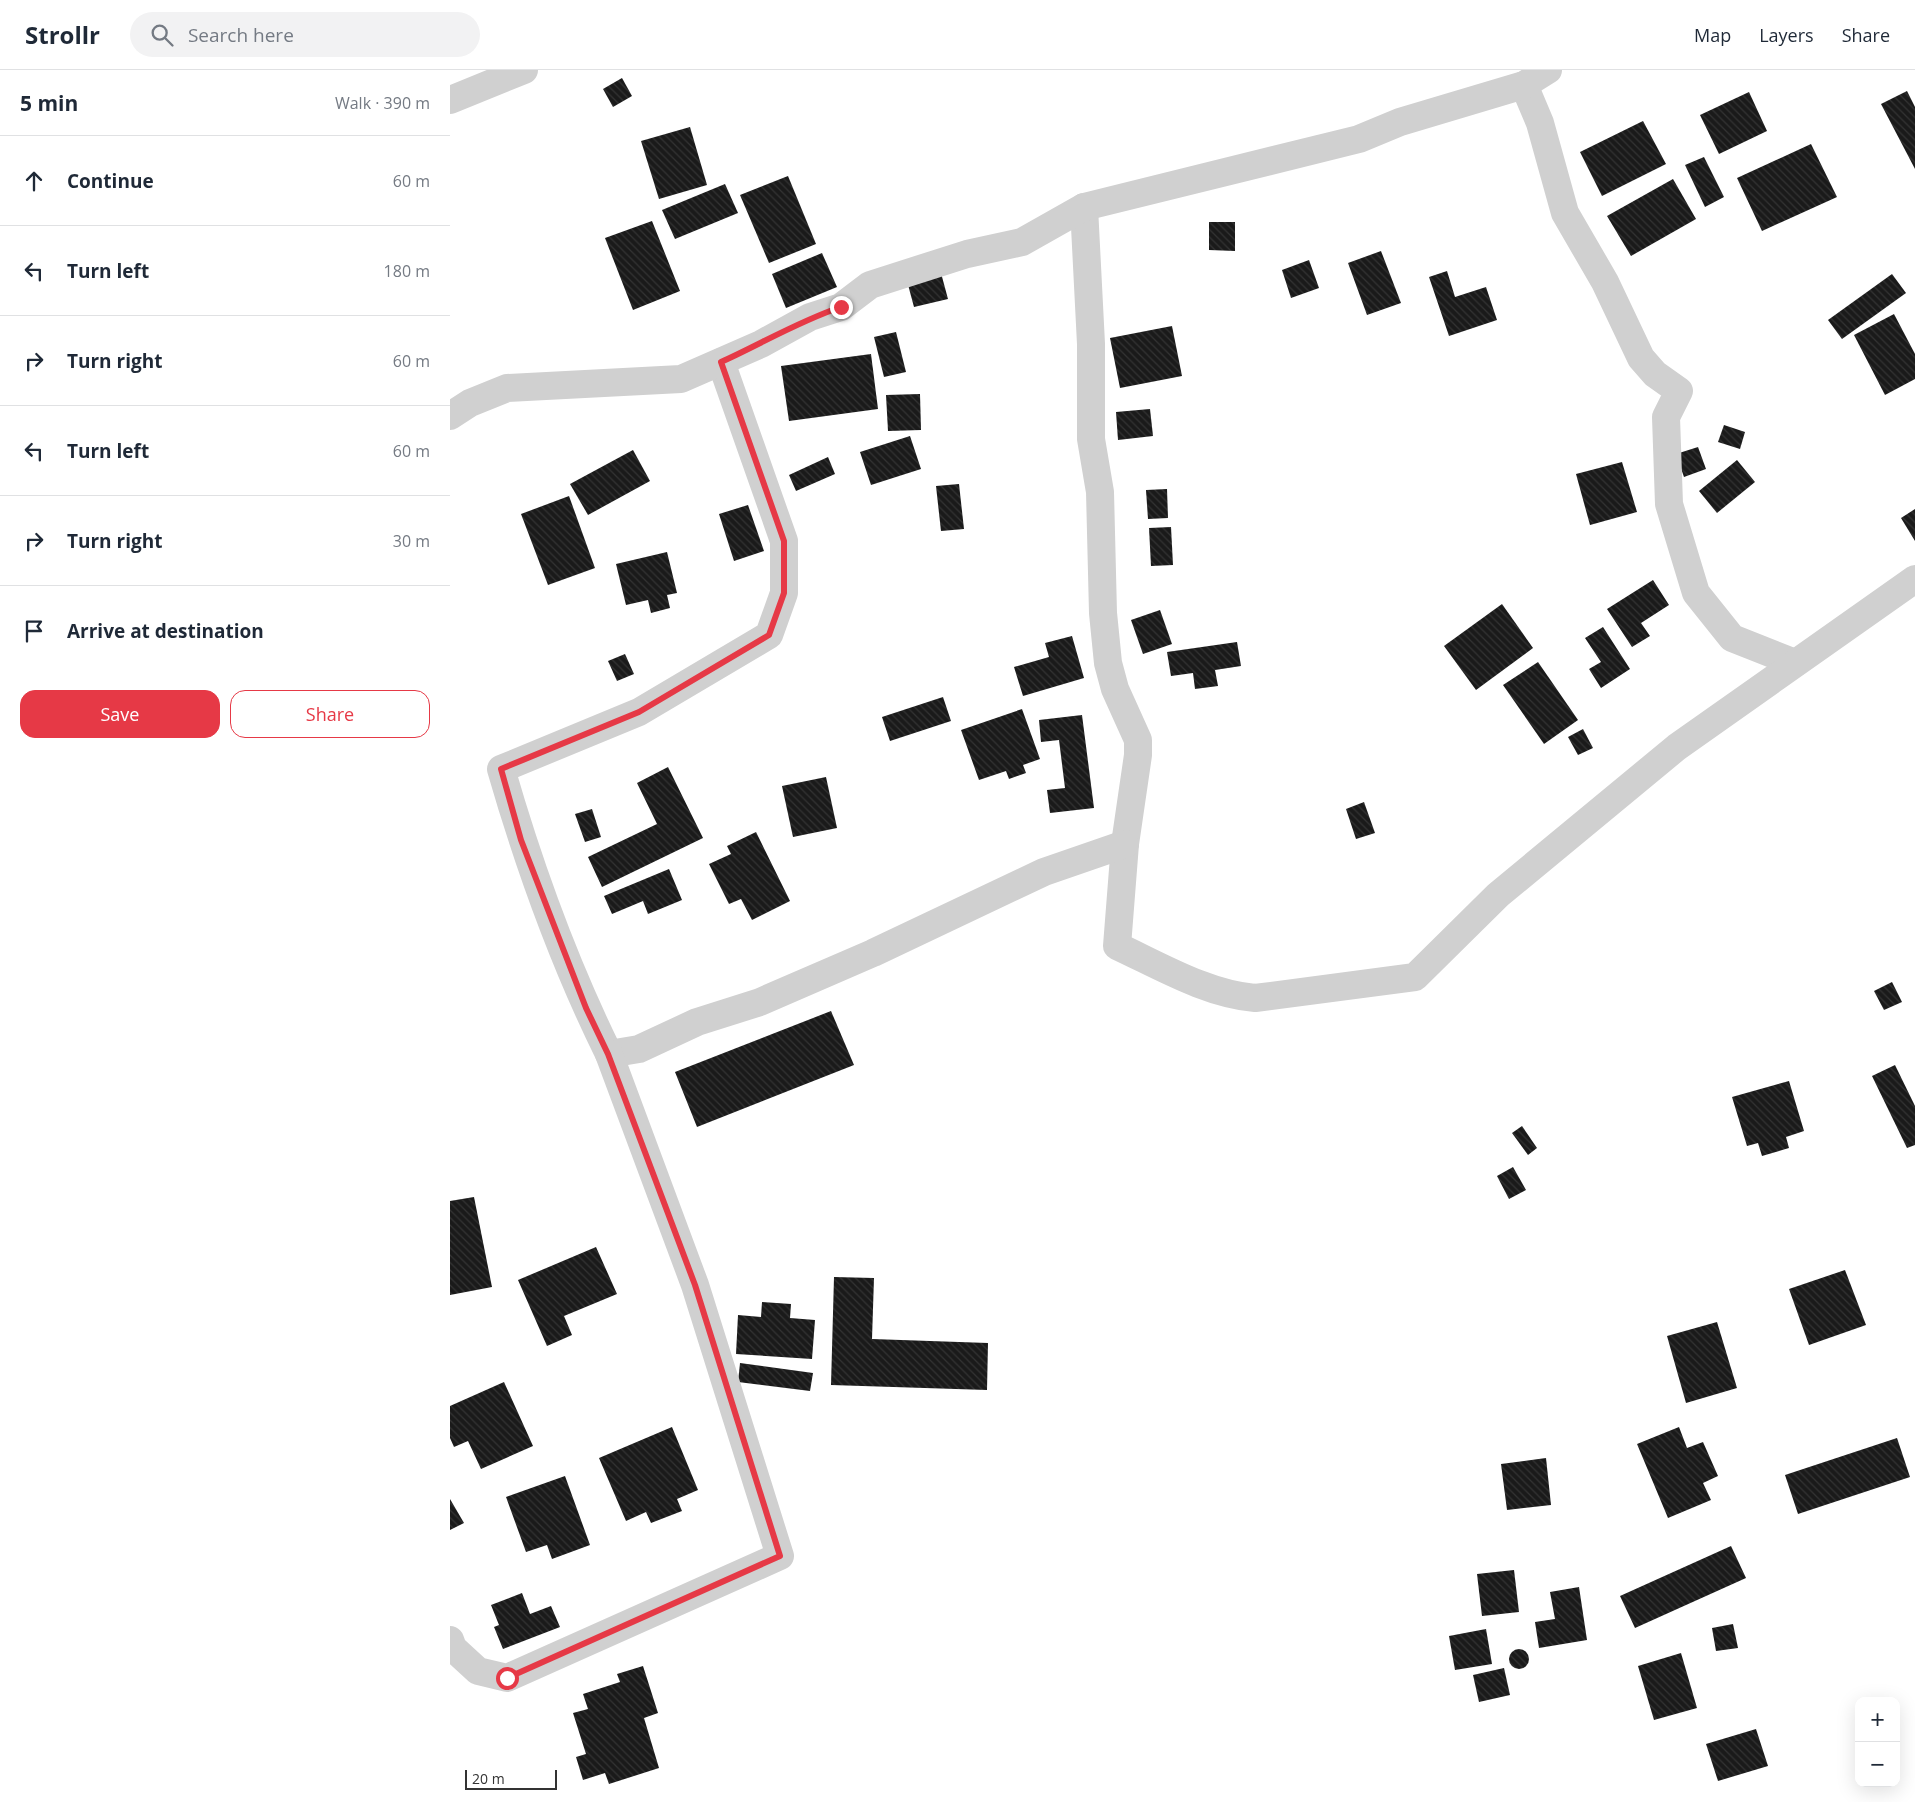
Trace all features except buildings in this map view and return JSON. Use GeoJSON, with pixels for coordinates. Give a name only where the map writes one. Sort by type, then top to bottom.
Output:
{"type":"FeatureCollection","features":[{"type":"Feature","properties":{"kind":"street"},"geometry":{"type":"LineString","coordinates":[[450,100],[524,70]]}},
{"type":"Feature","properties":{"kind":"street"},"geometry":{"type":"LineString","coordinates":[[450,416],[470,403],[507,388],[681,379],[761,344],[810,318],[841,307],[870,285],[967,254],[1022,242],[1084,207],[1359,139],[1400,122],[1524,85],[1548,70]]}},
{"type":"Feature","properties":{"kind":"street"},"geometry":{"type":"LineString","coordinates":[[1524,85],[1540,123],[1565,212],[1605,282],[1641,358],[1655,374],[1679,391],[1666,417],[1669,504],[1696,593],[1732,638],[1795,663]]}},
{"type":"Feature","properties":{"kind":"street"},"geometry":{"type":"LineString","coordinates":[[1084,207],[1091,344],[1091,439],[1100,492],[1103,613],[1107,654],[1115,689],[1138,740],[1138,756],[1125,844],[1116,946],[1184,978],[1238,997],[1255,998],[1415,977],[1498,895],[1662,759],[1915,579]]}},
{"type":"Feature","properties":{"kind":"street"},"geometry":{"type":"LineString","coordinates":[[450,1640],[453,1648],[478,1671],[507,1678],[780,1556],[695,1285],[608,1054],[586,1008],[521,840],[501,769],[639,712],[769,635],[784,593],[784,541],[721,362]]}},
{"type":"Feature","properties":{"kind":"street"},"geometry":{"type":"LineString","coordinates":[[608,1054],[639,1049],[697,1022],[760,1002],[881,949],[1044,872],[1125,844]]}},
{"type":"Feature","properties":{"kind":"route"},"geometry":{"type":"LineString","coordinates":[[507,1678],[780,1556],[695,1285],[608,1054],[586,1008],[521,840],[501,769],[639,712],[689,685],[769,635],[784,593],[784,541],[721,362],[761,344],[810,318],[841,307]]}}]}
